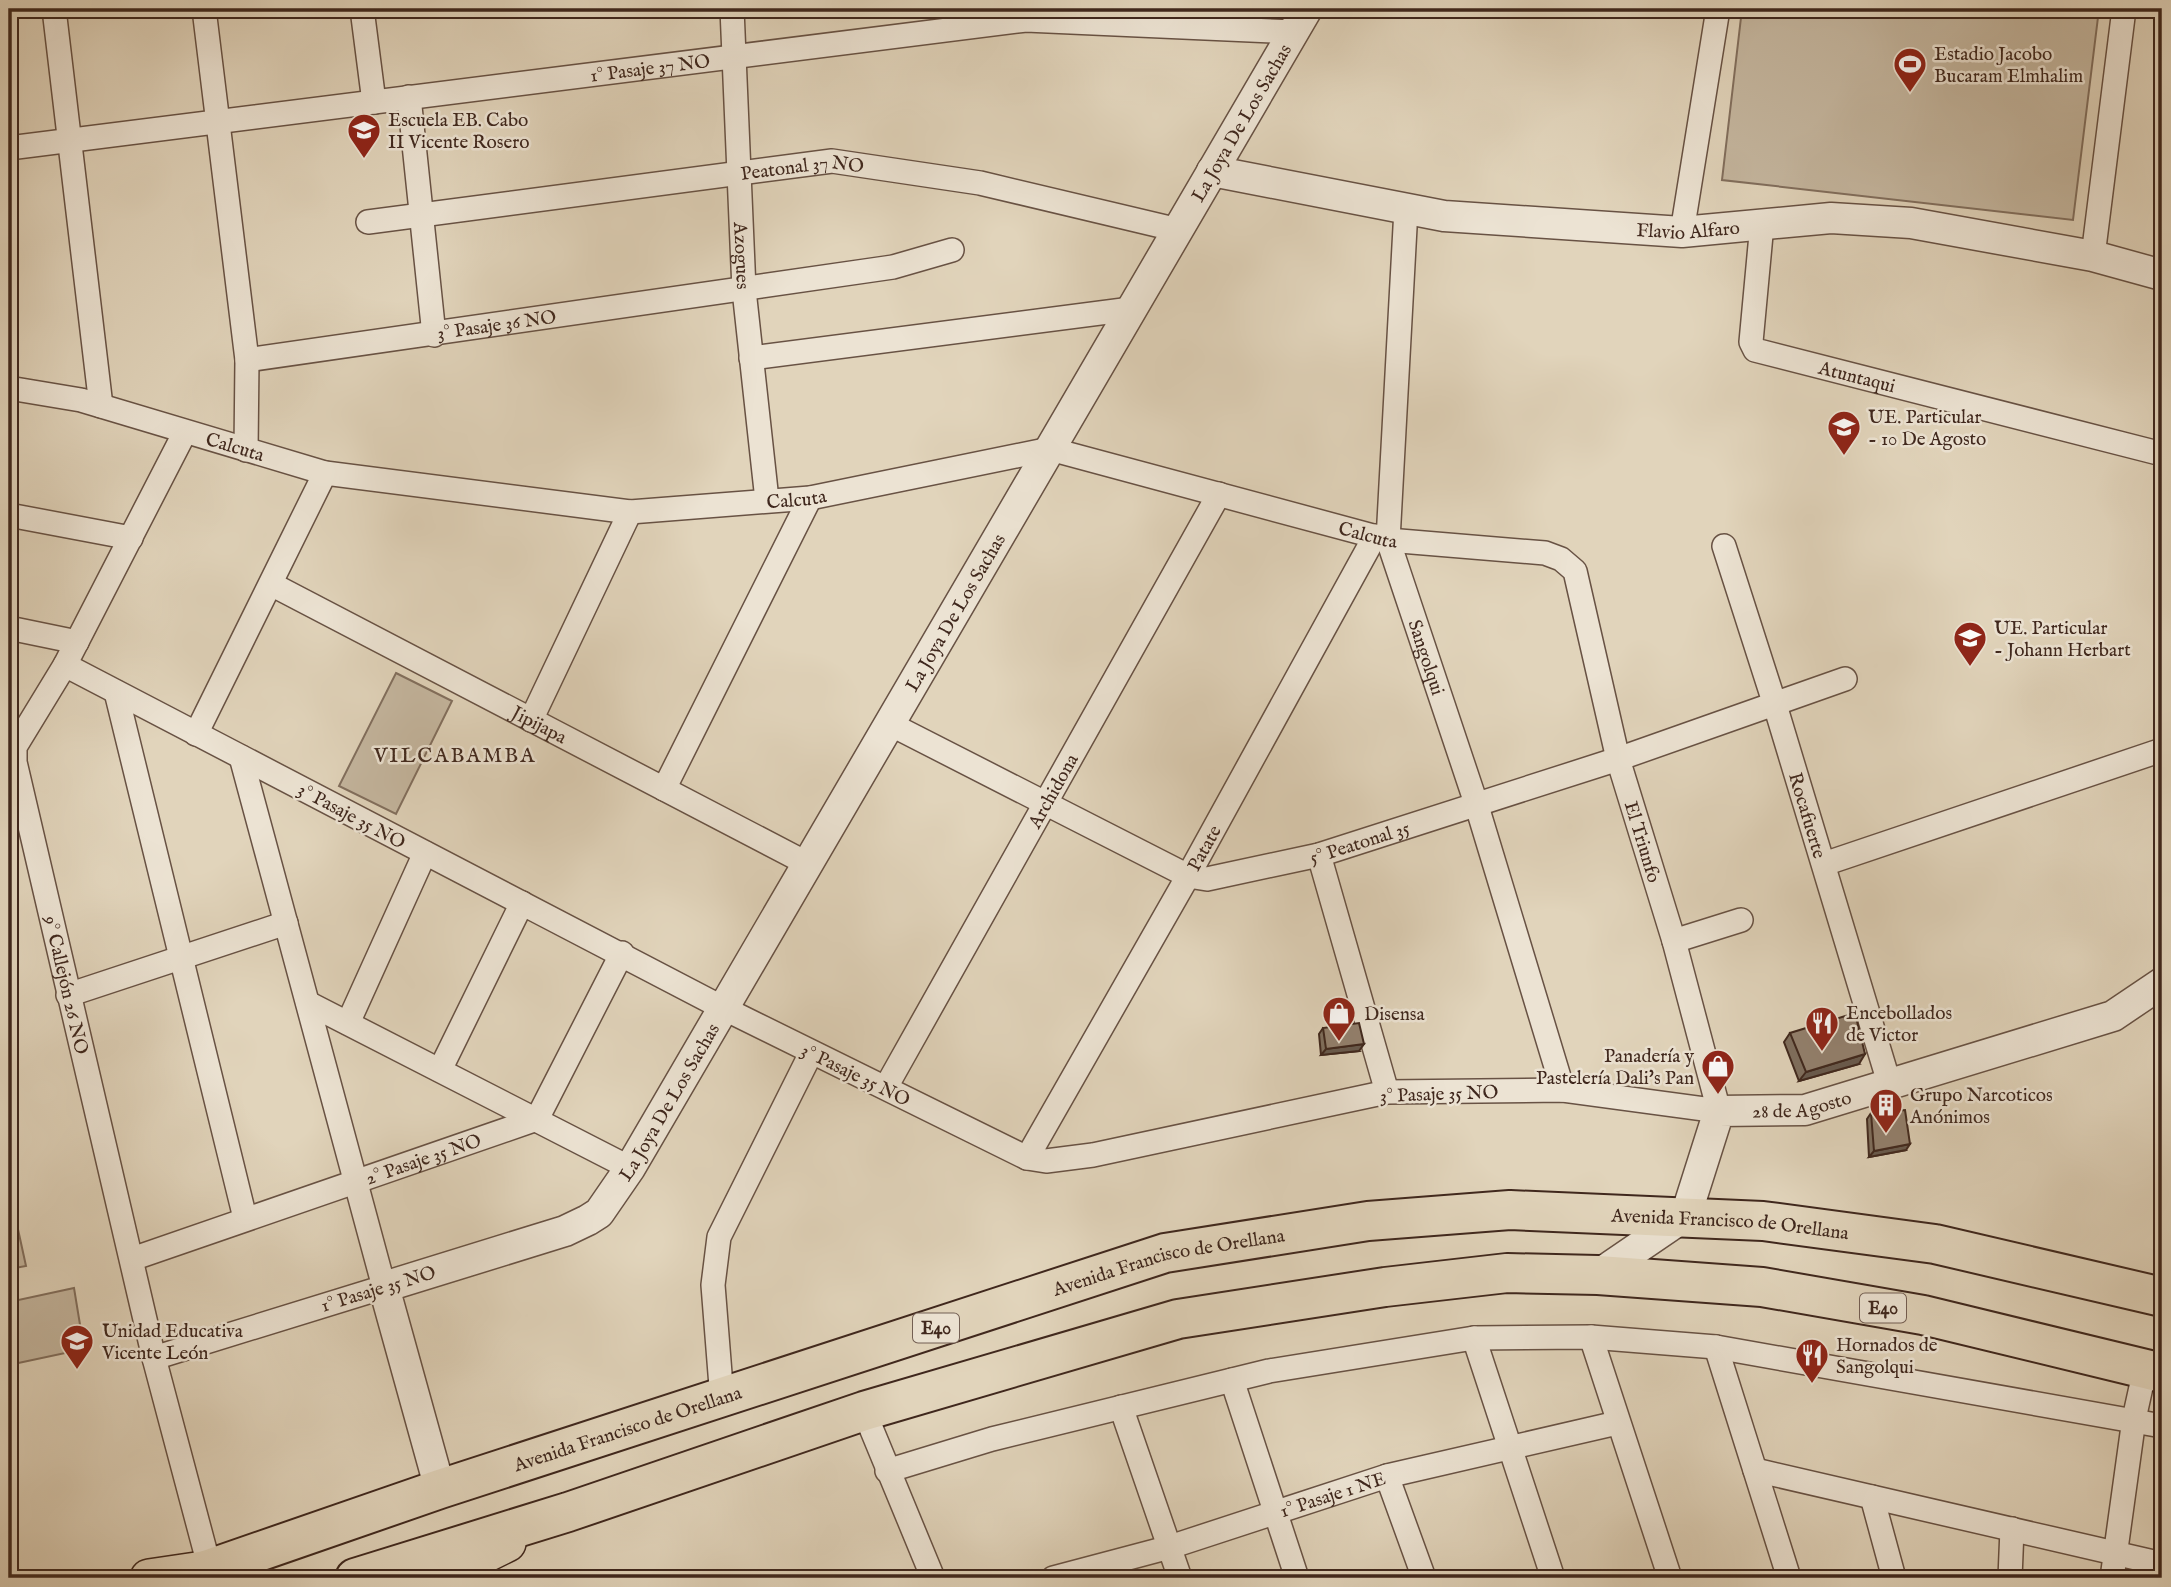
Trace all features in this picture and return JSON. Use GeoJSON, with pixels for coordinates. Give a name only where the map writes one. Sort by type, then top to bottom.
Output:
{"type":"FeatureCollection","features":[{"type":"Feature","properties":{"kind":"highway","name":"Avenida Francisco de Orellana"},"geometry":{"type":"LineString","coordinates":[[197,1574],[440,1489],[1164,1253],[1368,1221],[1497,1211],[1686,1215],[1763,1221],[1935,1244],[2162,1297]]}},
{"type":"Feature","properties":{"kind":"highway","name":"E40"},"geometry":{"type":"LineString","coordinates":[[568,1512],[864,1411],[1178,1319],[1385,1287],[1493,1275],[1598,1275],[1762,1287],[1910,1312],[2153,1371]]}},
{"type":"Feature","properties":{"kind":"highway"},"geometry":{"type":"LineString","coordinates":[[355,1578],[568,1512]]}},
{"type":"Feature","properties":{"kind":"main road","name":"E40"},"geometry":{"type":"LineString","coordinates":[[436,1578],[568,1512]]}},
{"type":"Feature","properties":{"kind":"main road","name":"Avenida Francisco de Orellana"},"geometry":{"type":"LineString","coordinates":[[149,1578],[197,1574]]}},
{"type":"Feature","properties":{"kind":"street"},"geometry":{"type":"LineString","coordinates":[[54,9],[101,407]]}},
{"type":"Feature","properties":{"kind":"street"},"geometry":{"type":"LineString","coordinates":[[204,9],[220,121],[247,360],[246,450]]}},
{"type":"Feature","properties":{"kind":"street"},"geometry":{"type":"LineString","coordinates":[[362,9],[374,102]]}},
{"type":"Feature","properties":{"kind":"street","name":"Azogues"},"geometry":{"type":"LineString","coordinates":[[732,9],[744,290],[767,500]]}},
{"type":"Feature","properties":{"kind":"street"},"geometry":{"type":"LineString","coordinates":[[1682,232],[1718,9]]}},
{"type":"Feature","properties":{"kind":"street"},"geometry":{"type":"LineString","coordinates":[[2093,256],[2124,9]]}},
{"type":"Feature","properties":{"kind":"street","name":"1° Pasaje 37 NO"},"geometry":{"type":"LineString","coordinates":[[9,148],[1026,20],[1300,20]]}},
{"type":"Feature","properties":{"kind":"street","name":"La Joya De Los Sachas"},"geometry":{"type":"LineString","coordinates":[[599,1213],[630,1168],[1300,20]]}},
{"type":"Feature","properties":{"kind":"street"},"geometry":{"type":"LineString","coordinates":[[409,97],[433,335]]}},
{"type":"Feature","properties":{"kind":"street","name":"Peatonal 37 NO"},"geometry":{"type":"LineString","coordinates":[[368,222],[832,161],[980,183],[1178,230]]}},
{"type":"Feature","properties":{"kind":"street","name":"Flavio Alfaro"},"geometry":{"type":"LineString","coordinates":[[1212,171],[1444,216],[1682,232],[1831,218],[1911,223],[2093,256],[2162,275]]}},
{"type":"Feature","properties":{"kind":"street","name":"Sangolqui"},"geometry":{"type":"LineString","coordinates":[[1406,209],[1381,538],[1476,803],[1563,1090]]}},
{"type":"Feature","properties":{"kind":"street","name":"Atuntaqui"},"geometry":{"type":"LineString","coordinates":[[1762,225],[1751,342],[1755,350],[2162,454]]}},
{"type":"Feature","properties":{"kind":"street","name":"3° Pasaje 36 NO"},"geometry":{"type":"LineString","coordinates":[[247,360],[893,267],[952,250]]}},
{"type":"Feature","properties":{"kind":"street"},"geometry":{"type":"LineString","coordinates":[[751,358],[1132,309]]}},
{"type":"Feature","properties":{"kind":"street","name":"Calcuta"},"geometry":{"type":"LineString","coordinates":[[9,387],[101,407],[325,473],[630,512],[810,498],[1050,449],[1381,538],[1545,553],[1561,559],[1575,571]]}},
{"type":"Feature","properties":{"kind":"street","name":"9° Callejón 26 NO"},"geometry":{"type":"LineString","coordinates":[[185,432],[65,666],[12,748],[132,1259],[197,1574]]}},
{"type":"Feature","properties":{"kind":"street"},"geometry":{"type":"LineString","coordinates":[[196,734],[325,473]]}},
{"type":"Feature","properties":{"kind":"street","name":"Archidona"},"geometry":{"type":"LineString","coordinates":[[886,1087],[1219,494]]}},
{"type":"Feature","properties":{"kind":"street"},"geometry":{"type":"LineString","coordinates":[[664,789],[810,498]]}},
{"type":"Feature","properties":{"kind":"street"},"geometry":{"type":"LineString","coordinates":[[531,720],[630,512]]}},
{"type":"Feature","properties":{"kind":"street"},"geometry":{"type":"LineString","coordinates":[[9,516],[131,538]]}},
{"type":"Feature","properties":{"kind":"street","name":"Patate"},"geometry":{"type":"LineString","coordinates":[[1027,1157],[1381,538]]}},
{"type":"Feature","properties":{"kind":"street","name":"Rocafuerte"},"geometry":{"type":"LineString","coordinates":[[1724,546],[1824,864],[1890,1086]]}},
{"type":"Feature","properties":{"kind":"street","name":"El Triunfo"},"geometry":{"type":"LineString","coordinates":[[1575,571],[1618,759],[1674,940],[1719,1111]]}},
{"type":"Feature","properties":{"kind":"street","name":"Jipijapa"},"geometry":{"type":"LineString","coordinates":[[271,584],[808,864]]}},
{"type":"Feature","properties":{"kind":"street"},"geometry":{"type":"LineString","coordinates":[[9,628],[77,642]]}},
{"type":"Feature","properties":{"kind":"street","name":"3° Pasaje 35 NO"},"geometry":{"type":"LineString","coordinates":[[65,666],[622,953],[723,1008],[1027,1157],[1046,1161],[1093,1155],[1387,1092],[1563,1090],[1719,1111]]}},
{"type":"Feature","properties":{"kind":"street","name":"5° Peatonal 35"},"geometry":{"type":"LineString","coordinates":[[890,724],[1045,800],[1188,876],[1207,879],[1320,855],[1618,759],[1845,678]]}},
{"type":"Feature","properties":{"kind":"street"},"geometry":{"type":"LineString","coordinates":[[116,692],[245,1218]]}},
{"type":"Feature","properties":{"kind":"street"},"geometry":{"type":"LineString","coordinates":[[1824,864],[2162,750]]}},
{"type":"Feature","properties":{"kind":"street"},"geometry":{"type":"LineString","coordinates":[[241,757],[440,1489]]}},
{"type":"Feature","properties":{"kind":"street"},"geometry":{"type":"LineString","coordinates":[[348,1023],[425,853]]}},
{"type":"Feature","properties":{"kind":"street"},"geometry":{"type":"LineString","coordinates":[[1320,855],[1387,1092]]}},
{"type":"Feature","properties":{"kind":"street"},"geometry":{"type":"LineString","coordinates":[[440,1070],[522,903]]}},
{"type":"Feature","properties":{"kind":"street"},"geometry":{"type":"LineString","coordinates":[[1674,940],[1741,920]]}},
{"type":"Feature","properties":{"kind":"street"},"geometry":{"type":"LineString","coordinates":[[68,995],[286,923]]}},
{"type":"Feature","properties":{"kind":"street"},"geometry":{"type":"LineString","coordinates":[[537,1119],[622,953]]}},
{"type":"Feature","properties":{"kind":"street","name":"28 de Agosto"},"geometry":{"type":"LineString","coordinates":[[1719,1111],[1805,1110],[1890,1086],[2113,1016],[2162,983]]}},
{"type":"Feature","properties":{"kind":"street"},"geometry":{"type":"LineString","coordinates":[[308,1003],[630,1168]]}},
{"type":"Feature","properties":{"kind":"street"},"geometry":{"type":"LineString","coordinates":[[722,1399],[713,1285],[719,1237],[811,1052]]}},
{"type":"Feature","properties":{"kind":"street"},"geometry":{"type":"LineString","coordinates":[[1598,1275],[1686,1215],[1719,1111]]}},
{"type":"Feature","properties":{"kind":"street","name":"2° Pasaje 35 NO"},"geometry":{"type":"LineString","coordinates":[[132,1259],[356,1179],[537,1119]]}},
{"type":"Feature","properties":{"kind":"street","name":"1° Pasaje 35 NO"},"geometry":{"type":"LineString","coordinates":[[154,1358],[565,1231],[599,1213]]}},
{"type":"Feature","properties":{"kind":"street"},"geometry":{"type":"LineString","coordinates":[[887,1471],[992,1439],[1232,1380],[1474,1338],[1591,1337],[1716,1347],[2162,1426]]}},
{"type":"Feature","properties":{"kind":"street"},"geometry":{"type":"LineString","coordinates":[[1591,1337],[1671,1578]]}},
{"type":"Feature","properties":{"kind":"street"},"geometry":{"type":"LineString","coordinates":[[1474,1338],[1553,1578]]}},
{"type":"Feature","properties":{"kind":"street"},"geometry":{"type":"LineString","coordinates":[[1716,1347],[1788,1578]]}},
{"type":"Feature","properties":{"kind":"street"},"geometry":{"type":"LineString","coordinates":[[2112,1578],[2134,1419],[2153,1371]]}},
{"type":"Feature","properties":{"kind":"street"},"geometry":{"type":"LineString","coordinates":[[1232,1380],[1297,1578]]}},
{"type":"Feature","properties":{"kind":"street"},"geometry":{"type":"LineString","coordinates":[[1121,1407],[1180,1578]]}},
{"type":"Feature","properties":{"kind":"street"},"geometry":{"type":"LineString","coordinates":[[864,1411],[933,1578]]}},
{"type":"Feature","properties":{"kind":"street","name":"1° Pasaje 1 NE"},"geometry":{"type":"LineString","coordinates":[[1057,1578],[1170,1547],[1387,1476],[1618,1423]]}},
{"type":"Feature","properties":{"kind":"street"},"geometry":{"type":"LineString","coordinates":[[1755,1470],[2162,1564]]}},
{"type":"Feature","properties":{"kind":"street"},"geometry":{"type":"LineString","coordinates":[[1387,1476],[1424,1578]]}},
{"type":"Feature","properties":{"kind":"street"},"geometry":{"type":"LineString","coordinates":[[1872,1497],[1894,1578]]}},
{"type":"Feature","properties":{"kind":"street"},"geometry":{"type":"LineString","coordinates":[[2010,1578],[2012,1529]]}},
{"type":"Feature","properties":{"kind":"shaded area","name":"Estadio Jacobo Bucaram Elmhalim"},"geometry":{"type":"Polygon","coordinates":[[[1742,9],[2099,9],[2073,220],[1722,180],[1742,9]]]}},
{"type":"Feature","properties":{"kind":"shaded area"},"geometry":{"type":"Polygon","coordinates":[[[396,673],[452,701],[396,814],[339,786],[396,673]]]}},
{"type":"Feature","properties":{"kind":"shaded area"},"geometry":{"type":"Polygon","coordinates":[[[9,1188],[26,1266],[9,1269],[9,1188]]]}},
{"type":"Feature","properties":{"kind":"shaded area"},"geometry":{"type":"Polygon","coordinates":[[[74,1288],[84,1349],[9,1365],[9,1302],[74,1288]]]}},
{"type":"Feature","properties":{"kind":"building","name":"Encebollados de Victor"},"geometry":{"type":"Polygon","coordinates":[[[1855,1013],[1865,1054],[1806,1072],[1790,1033],[1855,1013]]]}},
{"type":"Feature","properties":{"kind":"building","name":"Disensa"},"geometry":{"type":"Polygon","coordinates":[[[1359,1023],[1364,1044],[1326,1049],[1323,1028],[1359,1023]]]}},
{"type":"Feature","properties":{"kind":"building","name":"Grupo Narcoticos Anónimos"},"geometry":{"type":"Polygon","coordinates":[[[1905,1110],[1910,1144],[1874,1151],[1871,1113],[1905,1110]]]}},
{"type":"Feature","properties":{"kind":"place","name":"Estadio Jacobo Bucaram Elmhalim"},"geometry":{"type":"Point","coordinates":[1910,94]}},
{"type":"Feature","properties":{"kind":"place","name":"Escuela EB. Cabo II Vicente Rosero"},"geometry":{"type":"Point","coordinates":[364,160]}},
{"type":"Feature","properties":{"kind":"place","name":"UE. Particular - 10 De Agosto"},"geometry":{"type":"Point","coordinates":[1844,457]}},
{"type":"Feature","properties":{"kind":"place","name":"UE. Particular - Johann Herbart"},"geometry":{"type":"Point","coordinates":[1970,668]}},
{"type":"Feature","properties":{"kind":"place","name":"Disensa"},"geometry":{"type":"Point","coordinates":[1339,1043]}},
{"type":"Feature","properties":{"kind":"place","name":"Encebollados de Victor"},"geometry":{"type":"Point","coordinates":[1822,1053]}},
{"type":"Feature","properties":{"kind":"place","name":"Panadería y Pastelería Dali's Pan"},"geometry":{"type":"Point","coordinates":[1718,1096]}},
{"type":"Feature","properties":{"kind":"place","name":"Grupo Narcoticos Anónimos"},"geometry":{"type":"Point","coordinates":[1886,1135]}},
{"type":"Feature","properties":{"kind":"place","name":"Unidad Educativa Vicente León"},"geometry":{"type":"Point","coordinates":[77,1371]}},
{"type":"Feature","properties":{"kind":"place","name":"Hornados de Sangolqui"},"geometry":{"type":"Point","coordinates":[1812,1385]}},
{"type":"Feature","properties":{"kind":"district","name":"VILCABAMBA"},"geometry":{"type":"Point","coordinates":[455,755]}}]}
